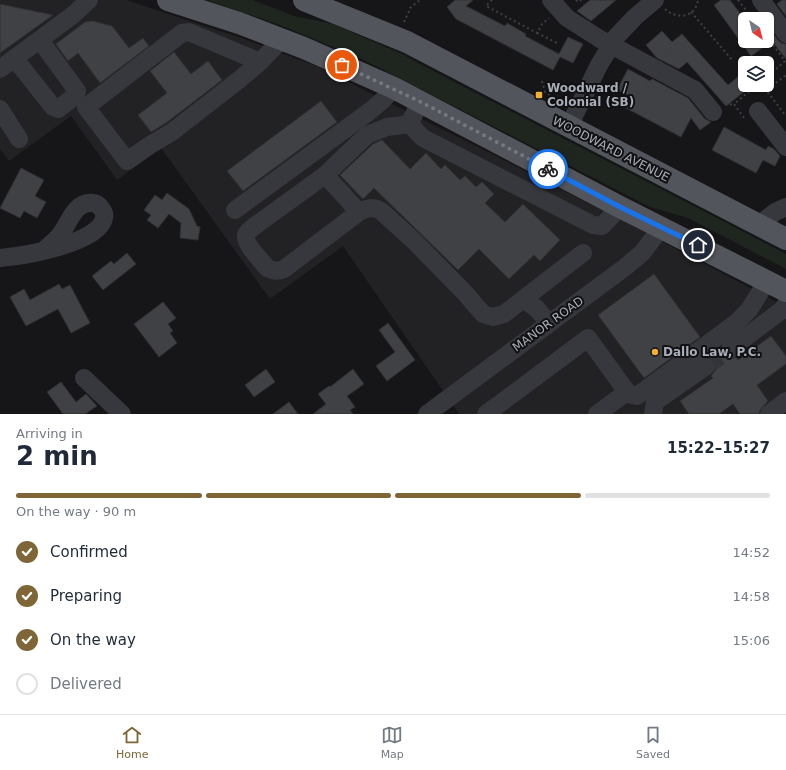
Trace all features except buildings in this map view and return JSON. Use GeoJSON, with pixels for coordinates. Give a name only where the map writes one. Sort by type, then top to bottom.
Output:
{"type":"FeatureCollection","features":[{"type":"Feature","properties":{"kind":"main road"},"geometry":{"type":"LineString","coordinates":[[168,0],[239,23],[282,39],[322,55],[394,88],[620,207],[735,264],[780,283]]}},
{"type":"Feature","properties":{"kind":"main road","name":"WOODWARD AVENUE"},"geometry":{"type":"LineString","coordinates":[[304,0],[407,42],[786,239]]}},
{"type":"Feature","properties":{"kind":"street"},"geometry":{"type":"LineString","coordinates":[[0,69],[73,15],[89,0]]}},
{"type":"Feature","properties":{"kind":"street"},"geometry":{"type":"LineString","coordinates":[[761,0],[786,34]]}},
{"type":"Feature","properties":{"kind":"street"},"geometry":{"type":"LineString","coordinates":[[569,126],[611,44],[624,27],[660,4]]}},
{"type":"Feature","properties":{"kind":"street"},"geometry":{"type":"LineString","coordinates":[[556,5],[568,18],[611,44],[695,90],[713,112]]}},
{"type":"Feature","properties":{"kind":"street"},"geometry":{"type":"LineString","coordinates":[[189,32],[196,9]]}},
{"type":"Feature","properties":{"kind":"street"},"geometry":{"type":"LineString","coordinates":[[260,62],[189,32],[182,33],[86,107],[127,161],[172,132],[260,62],[282,39]]}},
{"type":"Feature","properties":{"kind":"street"},"geometry":{"type":"LineString","coordinates":[[15,59],[53,107],[58,109],[75,96],[77,91],[40,40]]}},
{"type":"Feature","properties":{"kind":"street"},"geometry":{"type":"LineString","coordinates":[[235,210],[370,111],[394,88]]}},
{"type":"Feature","properties":{"kind":"street"},"geometry":{"type":"LineString","coordinates":[[421,102],[410,120],[415,130],[423,138],[593,225],[602,226],[620,207]]}},
{"type":"Feature","properties":{"kind":"street"},"geometry":{"type":"LineString","coordinates":[[0,109],[19,139]]}},
{"type":"Feature","properties":{"kind":"street"},"geometry":{"type":"LineString","coordinates":[[758,111],[786,147]]}},
{"type":"Feature","properties":{"kind":"street"},"geometry":{"type":"LineString","coordinates":[[411,124],[387,127],[367,135],[325,175],[252,228],[247,233],[247,243],[267,268],[278,271],[284,269],[359,212],[370,207],[381,211],[412,239],[465,293],[483,314],[487,316],[498,316],[504,314],[583,253]]}},
{"type":"Feature","properties":{"kind":"street"},"geometry":{"type":"LineString","coordinates":[[325,175],[359,212]]}},
{"type":"Feature","properties":{"kind":"street"},"geometry":{"type":"LineString","coordinates":[[759,225],[775,212],[786,207]]}},
{"type":"Feature","properties":{"kind":"street","name":"MANOR ROAD"},"geometry":{"type":"LineString","coordinates":[[427,414],[633,261],[642,253],[662,227]]}},
{"type":"Feature","properties":{"kind":"street"},"geometry":{"type":"LineString","coordinates":[[0,258],[19,256],[44,250]]}},
{"type":"Feature","properties":{"kind":"street"},"geometry":{"type":"LineString","coordinates":[[486,414],[588,338],[627,392],[632,396],[637,396],[736,322],[780,283]]}},
{"type":"Feature","properties":{"kind":"street"},"geometry":{"type":"LineString","coordinates":[[524,299],[537,309],[549,323]]}},
{"type":"Feature","properties":{"kind":"street"},"geometry":{"type":"LineString","coordinates":[[730,349],[782,310],[786,304]]}},
{"type":"Feature","properties":{"kind":"street"},"geometry":{"type":"LineString","coordinates":[[653,414],[655,402],[704,367]]}},
{"type":"Feature","properties":{"kind":"street"},"geometry":{"type":"LineString","coordinates":[[84,378],[122,414]]}},
{"type":"Feature","properties":{"kind":"street"},"geometry":{"type":"LineString","coordinates":[[597,414],[627,392]]}},
{"type":"Feature","properties":{"kind":"street"},"geometry":{"type":"LineString","coordinates":[[769,414],[786,401]]}},
{"type":"Feature","properties":{"kind":"path"},"geometry":{"type":"LineString","coordinates":[[404,22],[412,7],[420,0]]}},
{"type":"Feature","properties":{"kind":"path"},"geometry":{"type":"LineString","coordinates":[[492,0],[486,6],[559,44]]}},
{"type":"Feature","properties":{"kind":"path"},"geometry":{"type":"LineString","coordinates":[[576,0],[578,2],[581,0]]}},
{"type":"Feature","properties":{"kind":"path"},"geometry":{"type":"LineString","coordinates":[[660,4],[670,14],[682,16],[691,12],[695,8],[698,0]]}},
{"type":"Feature","properties":{"kind":"path"},"geometry":{"type":"LineString","coordinates":[[738,0],[747,12]]}},
{"type":"Feature","properties":{"kind":"path"},"geometry":{"type":"LineString","coordinates":[[537,32],[556,5]]}},
{"type":"Feature","properties":{"kind":"path"},"geometry":{"type":"LineString","coordinates":[[691,12],[733,61]]}},
{"type":"Feature","properties":{"kind":"path"},"geometry":{"type":"LineString","coordinates":[[774,46],[785,61],[774,71]]}},
{"type":"Feature","properties":{"kind":"path"},"geometry":{"type":"LineString","coordinates":[[774,84],[786,75]]}},
{"type":"Feature","properties":{"kind":"path"},"geometry":{"type":"LineString","coordinates":[[542,81],[545,92],[563,103]]}},
{"type":"Feature","properties":{"kind":"path"},"geometry":{"type":"LineString","coordinates":[[768,92],[786,116]]}},
{"type":"Feature","properties":{"kind":"path"},"geometry":{"type":"LineString","coordinates":[[782,111],[786,108]]}},
{"type":"Feature","properties":{"kind":"shaded area"},"geometry":{"type":"Polygon","coordinates":[[[0,0],[126,0],[244,39],[316,66],[633,226],[786,307],[786,414],[459,414],[343,246],[270,299],[161,148],[117,180],[71,116],[9,161],[0,149],[0,0]]]}},
{"type":"Feature","properties":{"kind":"shaded area"},"geometry":{"type":"Polygon","coordinates":[[[207,0],[253,0],[294,16],[333,24],[404,55],[786,254],[786,269],[688,218],[650,207],[360,58],[280,25],[207,0]]]}},
{"type":"Feature","properties":{"kind":"tunnel"},"geometry":{"type":"LineString","coordinates":[[705,367],[730,349]]}},
{"type":"Feature","properties":{"kind":"way so far"},"geometry":{"type":"LineString","coordinates":[[342,65],[394,88],[548,169]]}},
{"type":"Feature","properties":{"kind":"place","name":"Woodward / Colonial (SB)"},"geometry":{"type":"Point","coordinates":[539,95]}},
{"type":"Feature","properties":{"kind":"place","name":"Dallo Law, P.C."},"geometry":{"type":"Point","coordinates":[655,352]}},
{"type":"Feature","properties":{"kind":"route"},"geometry":{"type":"LineString","coordinates":[[548,169],[620,207],[698,245]]}}]}
